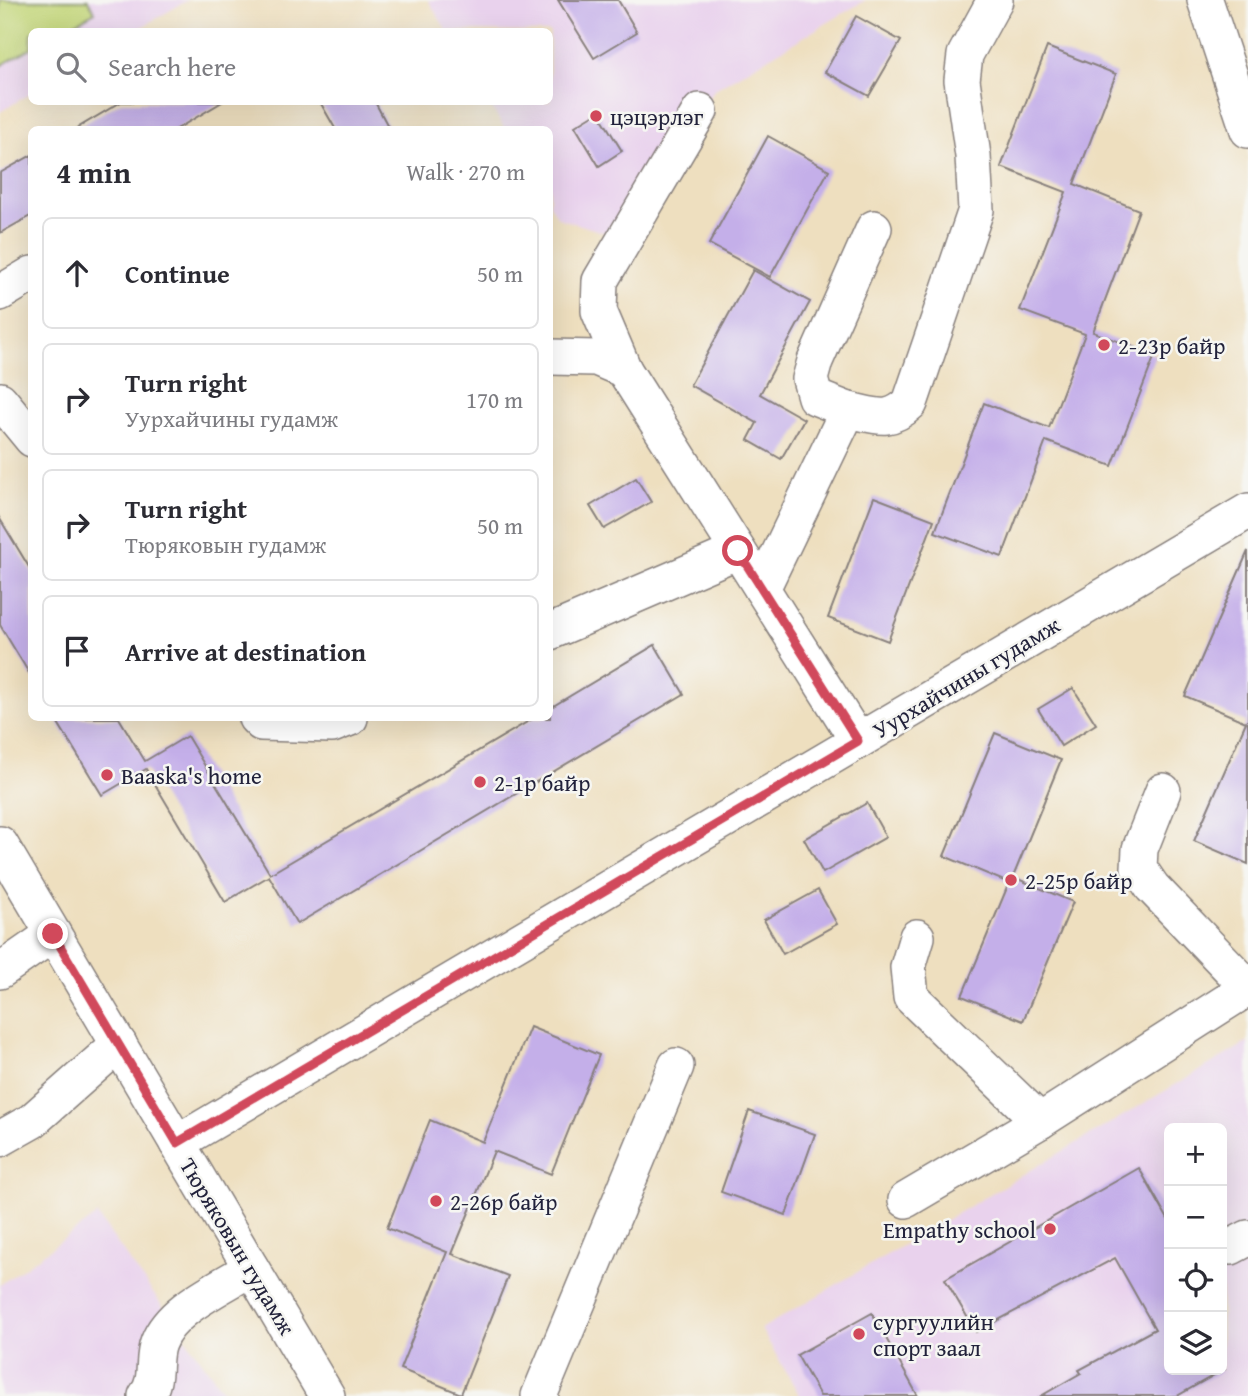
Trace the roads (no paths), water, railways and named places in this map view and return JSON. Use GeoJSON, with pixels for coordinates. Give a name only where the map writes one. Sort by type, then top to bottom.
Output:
{"type":"FeatureCollection","features":[{"type":"Feature","properties":{"kind":"street"},"geometry":{"type":"LineString","coordinates":[[874,228],[815,361],[810,379],[815,397],[848,411],[887,418],[897,415],[910,403],[976,209],[973,156],[962,80],[965,55],[995,0]]}},
{"type":"Feature","properties":{"kind":"street"},"geometry":{"type":"LineString","coordinates":[[1205,0],[1248,131]]}},
{"type":"Feature","properties":{"kind":"street"},"geometry":{"type":"LineString","coordinates":[[700,111],[600,281],[599,311],[624,370],[858,741]]}},
{"type":"Feature","properties":{"kind":"street"},"geometry":{"type":"LineString","coordinates":[[0,293],[28,276]]}},
{"type":"Feature","properties":{"kind":"street"},"geometry":{"type":"LineString","coordinates":[[553,357],[596,358],[624,370]]}},
{"type":"Feature","properties":{"kind":"street"},"geometry":{"type":"LineString","coordinates":[[0,400],[28,434]]}},
{"type":"Feature","properties":{"kind":"street"},"geometry":{"type":"LineString","coordinates":[[762,589],[848,411]]}},
{"type":"Feature","properties":{"kind":"street","name":"Уурхайчины гудамж"},"geometry":{"type":"LineString","coordinates":[[177,1143],[1248,511]]}},
{"type":"Feature","properties":{"kind":"street"},"geometry":{"type":"LineString","coordinates":[[553,631],[738,551]]}},
{"type":"Feature","properties":{"kind":"street"},"geometry":{"type":"LineString","coordinates":[[259,721],[332,725],[342,721]]}},
{"type":"Feature","properties":{"kind":"street"},"geometry":{"type":"LineString","coordinates":[[906,1200],[1040,1121],[1248,987],[1152,887],[1139,868],[1140,849],[1163,791]]}},
{"type":"Feature","properties":{"kind":"street","name":"Тюряковын гудамж"},"geometry":{"type":"LineString","coordinates":[[0,844],[327,1396]]}},
{"type":"Feature","properties":{"kind":"street"},"geometry":{"type":"LineString","coordinates":[[0,971],[53,934]]}},
{"type":"Feature","properties":{"kind":"street"},"geometry":{"type":"LineString","coordinates":[[917,937],[908,967],[911,997],[1040,1121]]}},
{"type":"Feature","properties":{"kind":"street"},"geometry":{"type":"LineString","coordinates":[[0,1139],[32,1121],[119,1044]]}},
{"type":"Feature","properties":{"kind":"street"},"geometry":{"type":"LineString","coordinates":[[539,1396],[676,1066]]}},
{"type":"Feature","properties":{"kind":"street"},"geometry":{"type":"LineString","coordinates":[[146,1396],[154,1382],[156,1347],[169,1325],[176,1317],[251,1268]]}},
{"type":"Feature","properties":{"kind":"place","name":"цэцэрлэг"},"geometry":{"type":"Point","coordinates":[596,116]}},
{"type":"Feature","properties":{"kind":"place","name":"2-23р байр"},"geometry":{"type":"Point","coordinates":[1104,345]}},
{"type":"Feature","properties":{"kind":"place","name":"Baaska's home"},"geometry":{"type":"Point","coordinates":[107,775]}},
{"type":"Feature","properties":{"kind":"place","name":"2-1р байр"},"geometry":{"type":"Point","coordinates":[480,782]}},
{"type":"Feature","properties":{"kind":"place","name":"2-25р байр"},"geometry":{"type":"Point","coordinates":[1011,880]}},
{"type":"Feature","properties":{"kind":"place","name":"2-26р байр"},"geometry":{"type":"Point","coordinates":[436,1201]}},
{"type":"Feature","properties":{"kind":"place","name":"Empathy school"},"geometry":{"type":"Point","coordinates":[1050,1229]}},
{"type":"Feature","properties":{"kind":"place","name":"сургуулийн спорт заал"},"geometry":{"type":"Point","coordinates":[859,1334]}}]}
